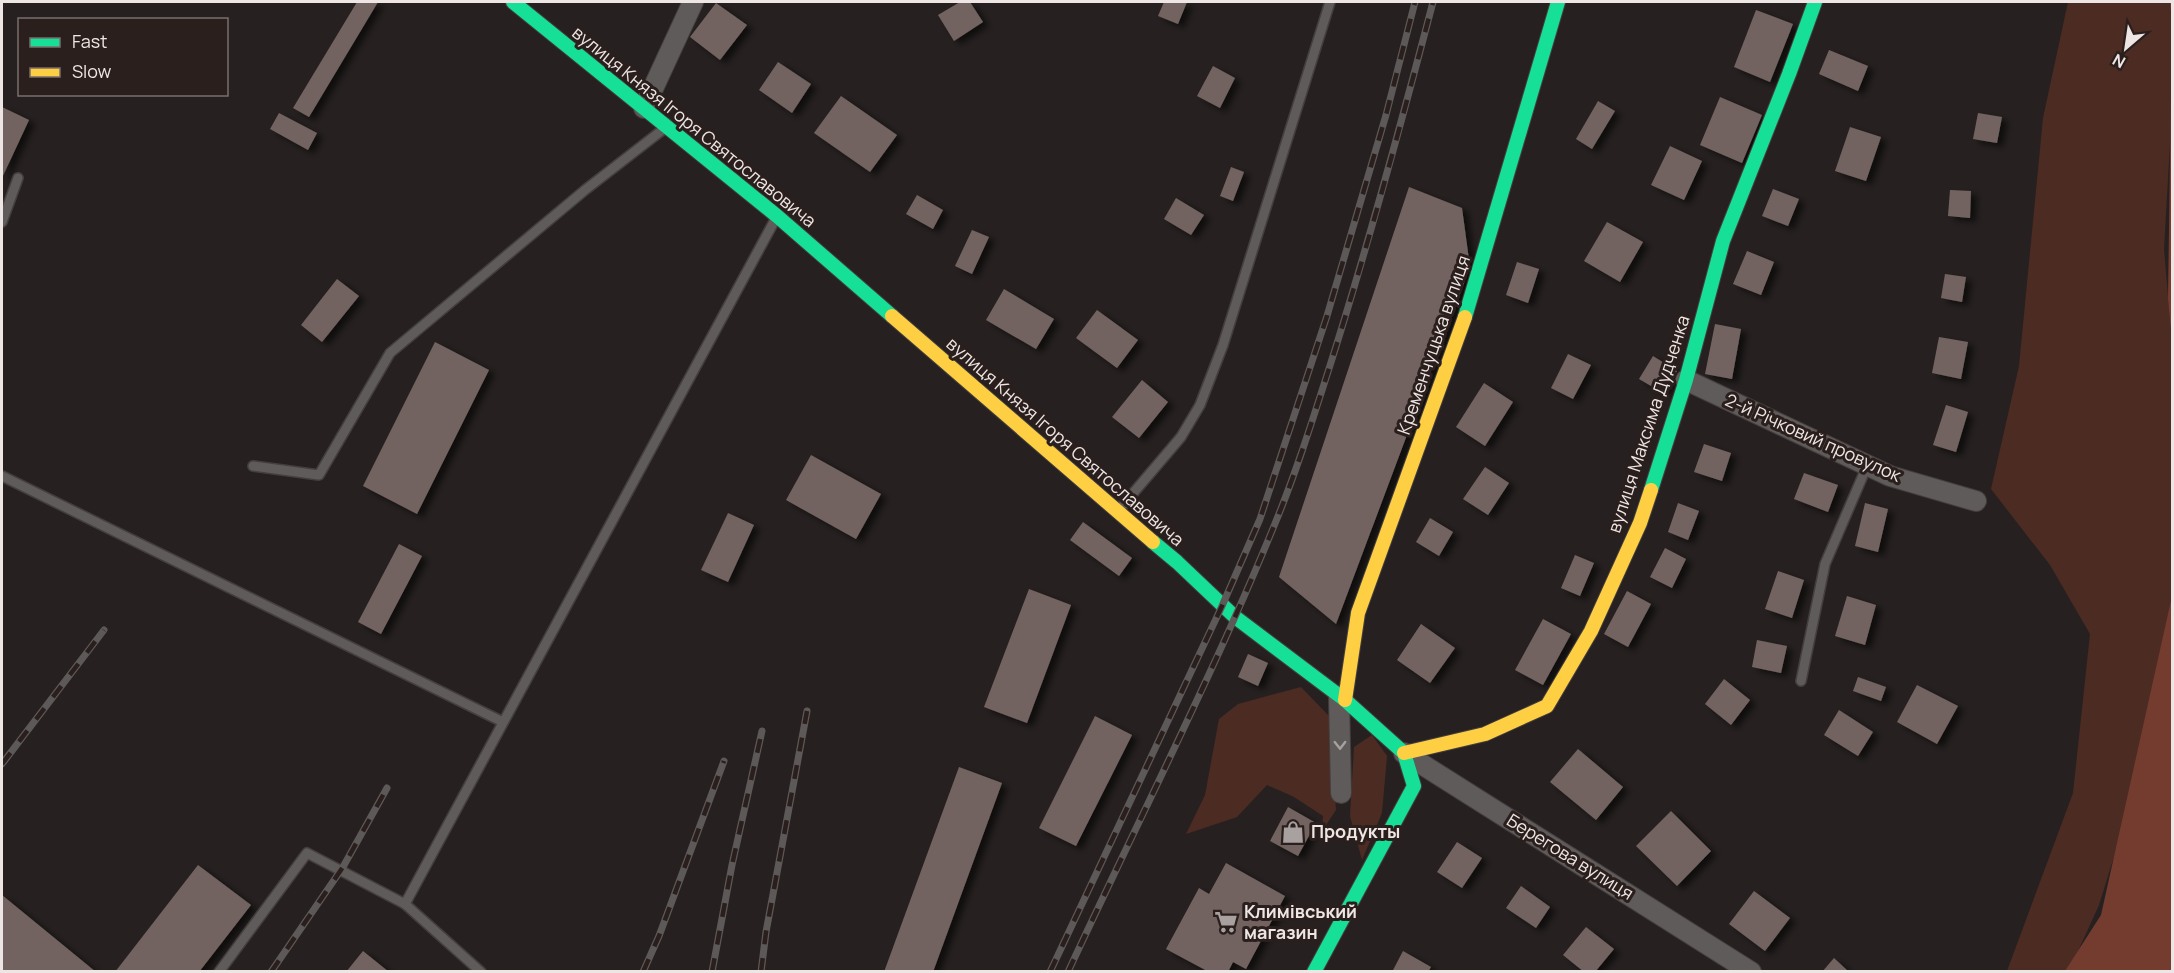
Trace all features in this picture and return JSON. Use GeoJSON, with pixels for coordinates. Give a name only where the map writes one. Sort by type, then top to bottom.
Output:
{"type":"FeatureCollection","features":[{"type":"Feature","properties":{"kind":"street","name":"вулиця Князя Ігоря Святославовича"},"geometry":{"type":"LineString","coordinates":[[513,2],[777,216],[1176,562],[1235,617],[1342,698],[1404,753]]}},
{"type":"Feature","properties":{"kind":"street"},"geometry":{"type":"LineString","coordinates":[[644,108],[693,2]]}},
{"type":"Feature","properties":{"kind":"street","name":"Кременчуцька вулиця"},"geometry":{"type":"LineString","coordinates":[[1342,698],[1358,613],[1463,326],[1558,2]]}},
{"type":"Feature","properties":{"kind":"street","name":"вулиця Максима Дудченка"},"geometry":{"type":"LineString","coordinates":[[1404,753],[1485,734],[1547,706],[1591,632],[1640,523],[1686,380],[1723,241],[1815,2]]}},
{"type":"Feature","properties":{"kind":"street","name":"2-й Річковий провулок"},"geometry":{"type":"LineString","coordinates":[[1686,380],[1890,476],[1976,501]]}},
{"type":"Feature","properties":{"kind":"street"},"geometry":{"type":"LineString","coordinates":[[1341,793],[1342,698]]}},
{"type":"Feature","properties":{"kind":"street"},"geometry":{"type":"LineString","coordinates":[[1314,972],[1414,786],[1404,753]]}},
{"type":"Feature","properties":{"kind":"street","name":"Берегова вулиця"},"geometry":{"type":"LineString","coordinates":[[1404,753],[1739,968]]}},
{"type":"Feature","properties":{"kind":"lane"},"geometry":{"type":"LineString","coordinates":[[1116,512],[1181,437],[1200,405],[1223,345],[1330,2]]}},
{"type":"Feature","properties":{"kind":"lane"},"geometry":{"type":"LineString","coordinates":[[253,466],[319,476],[390,353],[585,190],[667,127]]}},
{"type":"Feature","properties":{"kind":"lane"},"geometry":{"type":"LineString","coordinates":[[2,222],[18,178]]}},
{"type":"Feature","properties":{"kind":"lane"},"geometry":{"type":"LineString","coordinates":[[405,904],[777,216]]}},
{"type":"Feature","properties":{"kind":"lane"},"geometry":{"type":"LineString","coordinates":[[1801,681],[1825,564],[1867,466]]}},
{"type":"Feature","properties":{"kind":"lane"},"geometry":{"type":"LineString","coordinates":[[2,476],[503,722]]}},
{"type":"Feature","properties":{"kind":"lane"},"geometry":{"type":"LineString","coordinates":[[219,972],[307,853],[405,904],[481,972]]}},
{"type":"Feature","properties":{"kind":"shaded area"},"geometry":{"type":"Polygon","coordinates":[[[2068,2],[2172,2],[2172,109],[2164,249],[2172,344],[2172,621],[2160,709],[2099,905],[2069,971],[2007,971],[2073,793],[2090,634],[2050,565],[1991,489],[2019,366],[2043,118],[2068,2]]]}},
{"type":"Feature","properties":{"kind":"shaded area"},"geometry":{"type":"Polygon","coordinates":[[[2172,22],[2172,343],[2168,299],[2172,22]]]}},
{"type":"Feature","properties":{"kind":"shaded area"},"geometry":{"type":"Polygon","coordinates":[[[2172,596],[2172,971],[2065,971],[2101,915],[2172,596]]]}},
{"type":"Feature","properties":{"kind":"shaded area"},"geometry":{"type":"Polygon","coordinates":[[[1301,687],[1329,716],[1336,810],[1322,831],[1323,816],[1294,797],[1267,785],[1237,817],[1186,834],[1205,795],[1219,719],[1238,704],[1301,687]]]}},
{"type":"Feature","properties":{"kind":"shaded area"},"geometry":{"type":"Polygon","coordinates":[[[1372,735],[1387,756],[1382,813],[1362,860],[1350,816],[1354,747],[1372,735]]]}},
{"type":"Feature","properties":{"kind":"building"},"geometry":{"type":"Polygon","coordinates":[[[357,2],[378,2],[309,117],[293,108],[357,2]]]}},
{"type":"Feature","properties":{"kind":"building"},"geometry":{"type":"Polygon","coordinates":[[[960,2],[970,2],[983,22],[954,41],[938,15],[960,2]]]}},
{"type":"Feature","properties":{"kind":"building"},"geometry":{"type":"Polygon","coordinates":[[[1164,2],[1187,2],[1178,24],[1158,16],[1164,2]]]}},
{"type":"Feature","properties":{"kind":"building"},"geometry":{"type":"Polygon","coordinates":[[[716,3],[747,25],[720,60],[690,37],[716,3]]]}},
{"type":"Feature","properties":{"kind":"building"},"geometry":{"type":"Polygon","coordinates":[[[1756,10],[1793,24],[1770,82],[1734,67],[1756,10]]]}},
{"type":"Feature","properties":{"kind":"building"},"geometry":{"type":"Polygon","coordinates":[[[1829,50],[1868,66],[1858,91],[1819,74],[1829,50]]]}},
{"type":"Feature","properties":{"kind":"building"},"geometry":{"type":"Polygon","coordinates":[[[778,62],[811,84],[792,113],[759,90],[778,62]]]}},
{"type":"Feature","properties":{"kind":"building"},"geometry":{"type":"Polygon","coordinates":[[[1213,66],[1235,78],[1220,108],[1197,96],[1213,66]]]}},
{"type":"Feature","properties":{"kind":"building"},"geometry":{"type":"Polygon","coordinates":[[[841,96],[897,135],[870,172],[814,133],[841,96]]]}},
{"type":"Feature","properties":{"kind":"building"},"geometry":{"type":"Polygon","coordinates":[[[1720,97],[1762,115],[1742,163],[1700,145],[1720,97]]]}},
{"type":"Feature","properties":{"kind":"building"},"geometry":{"type":"Polygon","coordinates":[[[1598,101],[1615,111],[1592,149],[1576,139],[1598,101]]]}},
{"type":"Feature","properties":{"kind":"building"},"geometry":{"type":"Polygon","coordinates":[[[2,107],[29,120],[2,178],[2,107]]]}},
{"type":"Feature","properties":{"kind":"building"},"geometry":{"type":"Polygon","coordinates":[[[279,113],[317,133],[308,150],[270,129],[279,113]]]}},
{"type":"Feature","properties":{"kind":"building"},"geometry":{"type":"Polygon","coordinates":[[[1978,113],[2002,117],[1997,143],[1973,139],[1978,113]]]}},
{"type":"Feature","properties":{"kind":"building"},"geometry":{"type":"Polygon","coordinates":[[[1850,127],[1881,137],[1866,181],[1835,171],[1850,127]]]}},
{"type":"Feature","properties":{"kind":"building"},"geometry":{"type":"Polygon","coordinates":[[[1670,146],[1702,161],[1684,200],[1651,185],[1670,146]]]}},
{"type":"Feature","properties":{"kind":"building"},"geometry":{"type":"Polygon","coordinates":[[[1231,167],[1244,172],[1233,201],[1220,196],[1231,167]]]}},
{"type":"Feature","properties":{"kind":"building"},"geometry":{"type":"Polygon","coordinates":[[[1409,187],[1462,208],[1470,267],[1336,624],[1279,577],[1409,187]]]}},
{"type":"Feature","properties":{"kind":"building"},"geometry":{"type":"Polygon","coordinates":[[[1773,189],[1799,199],[1788,226],[1762,216],[1773,189]]]}},
{"type":"Feature","properties":{"kind":"building"},"geometry":{"type":"Polygon","coordinates":[[[1950,190],[1971,191],[1970,218],[1948,216],[1950,190]]]}},
{"type":"Feature","properties":{"kind":"building"},"geometry":{"type":"Polygon","coordinates":[[[917,195],[943,210],[933,229],[906,214],[917,195]]]}},
{"type":"Feature","properties":{"kind":"building"},"geometry":{"type":"Polygon","coordinates":[[[1176,198],[1204,215],[1191,235],[1164,219],[1176,198]]]}},
{"type":"Feature","properties":{"kind":"building"},"geometry":{"type":"Polygon","coordinates":[[[1607,222],[1643,242],[1620,282],[1584,261],[1607,222]]]}},
{"type":"Feature","properties":{"kind":"building"},"geometry":{"type":"Polygon","coordinates":[[[972,230],[989,237],[972,274],[955,266],[972,230]]]}},
{"type":"Feature","properties":{"kind":"building"},"geometry":{"type":"Polygon","coordinates":[[[1747,251],[1774,262],[1761,295],[1733,284],[1747,251]]]}},
{"type":"Feature","properties":{"kind":"building"},"geometry":{"type":"Polygon","coordinates":[[[1517,262],[1539,269],[1528,303],[1506,295],[1517,262]]]}},
{"type":"Feature","properties":{"kind":"building"},"geometry":{"type":"Polygon","coordinates":[[[1945,274],[1966,277],[1962,302],[1941,298],[1945,274]]]}},
{"type":"Feature","properties":{"kind":"building"},"geometry":{"type":"Polygon","coordinates":[[[337,279],[359,296],[322,342],[301,325],[337,279]]]}},
{"type":"Feature","properties":{"kind":"building"},"geometry":{"type":"Polygon","coordinates":[[[1004,289],[1054,319],[1036,349],[986,320],[1004,289]]]}},
{"type":"Feature","properties":{"kind":"building"},"geometry":{"type":"Polygon","coordinates":[[[1097,310],[1138,340],[1117,368],[1076,338],[1097,310]]]}},
{"type":"Feature","properties":{"kind":"building"},"geometry":{"type":"Polygon","coordinates":[[[1715,324],[1741,329],[1732,379],[1705,374],[1715,324]]]}},
{"type":"Feature","properties":{"kind":"building"},"geometry":{"type":"Polygon","coordinates":[[[1939,337],[1968,342],[1961,379],[1932,373],[1939,337]]]}},
{"type":"Feature","properties":{"kind":"building"},"geometry":{"type":"Polygon","coordinates":[[[435,342],[489,370],[417,514],[363,486],[435,342]]]}},
{"type":"Feature","properties":{"kind":"building"},"geometry":{"type":"Polygon","coordinates":[[[1568,354],[1591,365],[1573,399],[1551,388],[1568,354]]]}},
{"type":"Feature","properties":{"kind":"building"},"geometry":{"type":"Polygon","coordinates":[[[1653,356],[1677,371],[1663,393],[1639,379],[1653,356]]]}},
{"type":"Feature","properties":{"kind":"building"},"geometry":{"type":"Polygon","coordinates":[[[1142,380],[1168,402],[1139,438],[1112,417],[1142,380]]]}},
{"type":"Feature","properties":{"kind":"building"},"geometry":{"type":"Polygon","coordinates":[[[1484,383],[1513,402],[1485,446],[1456,427],[1484,383]]]}},
{"type":"Feature","properties":{"kind":"building"},"geometry":{"type":"Polygon","coordinates":[[[1946,405],[1968,412],[1956,452],[1933,445],[1946,405]]]}},
{"type":"Feature","properties":{"kind":"building"},"geometry":{"type":"Polygon","coordinates":[[[1704,444],[1731,453],[1722,481],[1694,472],[1704,444]]]}},
{"type":"Feature","properties":{"kind":"building"},"geometry":{"type":"Polygon","coordinates":[[[811,455],[881,494],[856,539],[786,500],[811,455]]]}},
{"type":"Feature","properties":{"kind":"building"},"geometry":{"type":"Polygon","coordinates":[[[1485,467],[1509,483],[1488,515],[1463,499],[1485,467]]]}},
{"type":"Feature","properties":{"kind":"building"},"geometry":{"type":"Polygon","coordinates":[[[1804,473],[1838,485],[1828,512],[1794,499],[1804,473]]]}},
{"type":"Feature","properties":{"kind":"building"},"geometry":{"type":"Polygon","coordinates":[[[1678,503],[1699,511],[1688,540],[1668,532],[1678,503]]]}},
{"type":"Feature","properties":{"kind":"building"},"geometry":{"type":"Polygon","coordinates":[[[1865,503],[1888,509],[1878,552],[1855,546],[1865,503]]]}},
{"type":"Feature","properties":{"kind":"building"},"geometry":{"type":"Polygon","coordinates":[[[728,513],[754,525],[728,582],[701,570],[728,513]]]}},
{"type":"Feature","properties":{"kind":"building"},"geometry":{"type":"Polygon","coordinates":[[[1430,518],[1453,532],[1439,556],[1416,542],[1430,518]]]}},
{"type":"Feature","properties":{"kind":"building"},"geometry":{"type":"Polygon","coordinates":[[[1083,522],[1132,558],[1119,576],[1070,540],[1083,522]]]}},
{"type":"Feature","properties":{"kind":"building"},"geometry":{"type":"Polygon","coordinates":[[[399,544],[422,556],[381,634],[358,622],[399,544]]]}},
{"type":"Feature","properties":{"kind":"building"},"geometry":{"type":"Polygon","coordinates":[[[1665,548],[1686,559],[1672,588],[1650,577],[1665,548]]]}},
{"type":"Feature","properties":{"kind":"building"},"geometry":{"type":"Polygon","coordinates":[[[1575,555],[1594,563],[1580,596],[1561,588],[1575,555]]]}},
{"type":"Feature","properties":{"kind":"building"},"geometry":{"type":"Polygon","coordinates":[[[1778,571],[1804,580],[1792,618],[1765,609],[1778,571]]]}},
{"type":"Feature","properties":{"kind":"building"},"geometry":{"type":"Polygon","coordinates":[[[1029,589],[1071,605],[1027,723],[984,707],[1029,589]]]}},
{"type":"Feature","properties":{"kind":"building"},"geometry":{"type":"Polygon","coordinates":[[[1627,591],[1651,604],[1628,647],[1604,634],[1627,591]]]}},
{"type":"Feature","properties":{"kind":"building"},"geometry":{"type":"Polygon","coordinates":[[[1847,596],[1876,605],[1865,645],[1835,636],[1847,596]]]}},
{"type":"Feature","properties":{"kind":"building"},"geometry":{"type":"Polygon","coordinates":[[[1543,619],[1571,634],[1543,685],[1515,670],[1543,619]]]}},
{"type":"Feature","properties":{"kind":"building"},"geometry":{"type":"Polygon","coordinates":[[[1421,624],[1455,648],[1430,683],[1397,660],[1421,624]]]}},
{"type":"Feature","properties":{"kind":"building"},"geometry":{"type":"Polygon","coordinates":[[[1757,640],[1787,646],[1781,673],[1752,667],[1757,640]]]}},
{"type":"Feature","properties":{"kind":"building"},"geometry":{"type":"Polygon","coordinates":[[[1248,654],[1268,663],[1258,686],[1238,677],[1248,654]]]}},
{"type":"Feature","properties":{"kind":"building"},"geometry":{"type":"Polygon","coordinates":[[[1858,677],[1886,687],[1881,701],[1853,691],[1858,677]]]}},
{"type":"Feature","properties":{"kind":"building"},"geometry":{"type":"Polygon","coordinates":[[[1724,679],[1750,700],[1731,725],[1705,704],[1724,679]]]}},
{"type":"Feature","properties":{"kind":"building"},"geometry":{"type":"Polygon","coordinates":[[[1917,685],[1958,706],[1937,744],[1897,722],[1917,685]]]}},
{"type":"Feature","properties":{"kind":"building"},"geometry":{"type":"Polygon","coordinates":[[[1839,710],[1873,732],[1858,756],[1824,735],[1839,710]]]}},
{"type":"Feature","properties":{"kind":"building"},"geometry":{"type":"Polygon","coordinates":[[[1095,716],[1132,735],[1076,846],[1039,828],[1095,716]]]}},
{"type":"Feature","properties":{"kind":"building"},"geometry":{"type":"Polygon","coordinates":[[[1578,749],[1623,787],[1596,820],[1550,782],[1578,749]]]}},
{"type":"Feature","properties":{"kind":"building"},"geometry":{"type":"Polygon","coordinates":[[[959,767],[1002,783],[933,972],[884,972],[959,767]]]}},
{"type":"Feature","properties":{"kind":"building","name":"Продукты"},"geometry":{"type":"Polygon","coordinates":[[[1288,807],[1316,823],[1298,856],[1270,841],[1288,807]]]}},
{"type":"Feature","properties":{"kind":"building"},"geometry":{"type":"Polygon","coordinates":[[[1671,811],[1711,851],[1677,886],[1636,846],[1671,811]]]}},
{"type":"Feature","properties":{"kind":"building"},"geometry":{"type":"Polygon","coordinates":[[[1457,842],[1482,858],[1462,888],[1437,872],[1457,842]]]}},
{"type":"Feature","properties":{"kind":"building","name":"Климівський магазин"},"geometry":{"type":"Polygon","coordinates":[[[1226,863],[1285,896],[1246,969],[1233,962],[1228,972],[1209,972],[1166,949],[1199,888],[1209,894],[1226,863]]]}},
{"type":"Feature","properties":{"kind":"building"},"geometry":{"type":"Polygon","coordinates":[[[198,865],[251,905],[199,972],[115,972],[198,865]]]}},
{"type":"Feature","properties":{"kind":"building"},"geometry":{"type":"Polygon","coordinates":[[[1521,886],[1550,907],[1536,928],[1506,908],[1521,886]]]}},
{"type":"Feature","properties":{"kind":"building"},"geometry":{"type":"Polygon","coordinates":[[[1754,891],[1790,918],[1765,951],[1729,924],[1754,891]]]}},
{"type":"Feature","properties":{"kind":"building"},"geometry":{"type":"Polygon","coordinates":[[[2,895],[96,972],[2,972],[2,895]]]}},
{"type":"Feature","properties":{"kind":"building"},"geometry":{"type":"Polygon","coordinates":[[[1586,927],[1614,949],[1595,972],[1584,972],[1563,955],[1586,927]]]}},
{"type":"Feature","properties":{"kind":"building"},"geometry":{"type":"Polygon","coordinates":[[[363,951],[389,972],[346,972],[363,951]]]}},
{"type":"Feature","properties":{"kind":"building"},"geometry":{"type":"Polygon","coordinates":[[[1403,951],[1431,967],[1428,972],[1392,972],[1403,951]]]}},
{"type":"Feature","properties":{"kind":"building"},"geometry":{"type":"Polygon","coordinates":[[[1834,958],[1849,972],[1822,972],[1834,958]]]}},
{"type":"Feature","properties":{"kind":"railway"},"geometry":{"type":"LineString","coordinates":[[1050,972],[1222,606],[1260,519],[1327,316],[1386,115],[1415,2]]}},
{"type":"Feature","properties":{"kind":"railway"},"geometry":{"type":"LineString","coordinates":[[1068,972],[1174,750],[1250,582],[1288,490],[1355,285],[1433,2]]}},
{"type":"Feature","properties":{"kind":"railway"},"geometry":{"type":"LineString","coordinates":[[2,764],[104,630]]}},
{"type":"Feature","properties":{"kind":"railway"},"geometry":{"type":"LineString","coordinates":[[761,972],[766,932],[807,711]]}},
{"type":"Feature","properties":{"kind":"railway"},"geometry":{"type":"LineString","coordinates":[[712,972],[732,865],[762,731]]}},
{"type":"Feature","properties":{"kind":"railway"},"geometry":{"type":"LineString","coordinates":[[643,972],[659,936],[724,761]]}},
{"type":"Feature","properties":{"kind":"railway"},"geometry":{"type":"LineString","coordinates":[[271,972],[343,867],[387,788]]}},
{"type":"Feature","properties":{"kind":"traffic: fast"},"geometry":{"type":"LineString","coordinates":[[513,2],[777,216],[892,316]]}},
{"type":"Feature","properties":{"kind":"traffic: fast"},"geometry":{"type":"LineString","coordinates":[[1465,317],[1558,2]]}},
{"type":"Feature","properties":{"kind":"traffic: fast"},"geometry":{"type":"LineString","coordinates":[[1651,490],[1686,380],[1723,241],[1815,2]]}},
{"type":"Feature","properties":{"kind":"traffic: fast"},"geometry":{"type":"LineString","coordinates":[[1153,542],[1235,617],[1345,700],[1404,753],[1414,786],[1314,972]]}},
{"type":"Feature","properties":{"kind":"traffic: slow"},"geometry":{"type":"LineString","coordinates":[[892,316],[1153,542]]}},
{"type":"Feature","properties":{"kind":"traffic: slow"},"geometry":{"type":"LineString","coordinates":[[1345,700],[1358,613],[1465,317]]}},
{"type":"Feature","properties":{"kind":"traffic: slow"},"geometry":{"type":"LineString","coordinates":[[1404,753],[1485,734],[1547,706],[1591,631],[1640,523],[1651,490]]}},
{"type":"Feature","properties":{"kind":"place","name":"Продукты"},"geometry":{"type":"Point","coordinates":[1293,832]}},
{"type":"Feature","properties":{"kind":"place","name":"Климівський магазин"},"geometry":{"type":"Point","coordinates":[1226,922]}}]}
